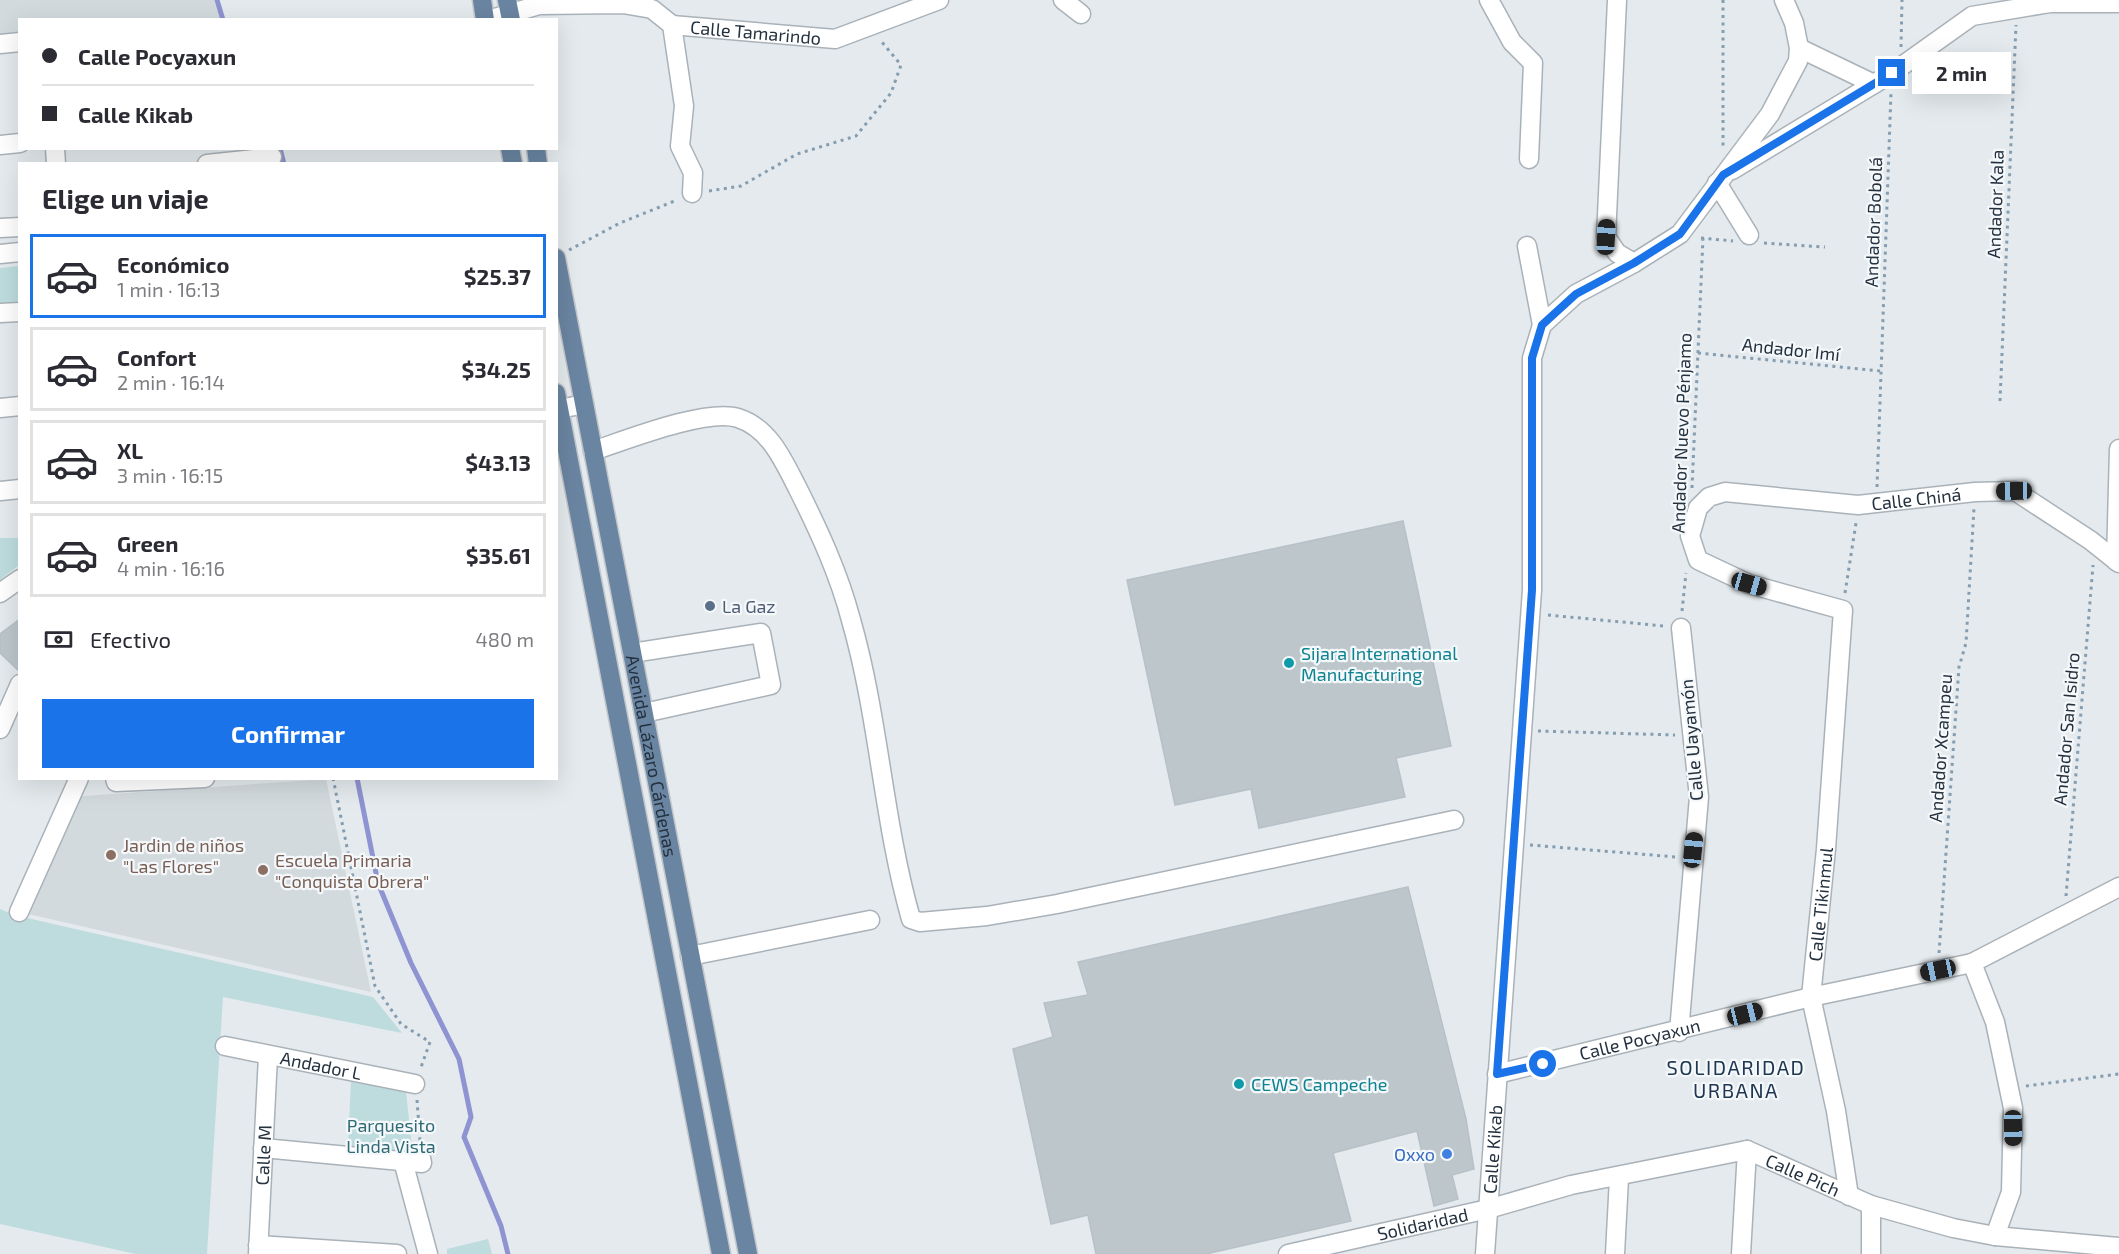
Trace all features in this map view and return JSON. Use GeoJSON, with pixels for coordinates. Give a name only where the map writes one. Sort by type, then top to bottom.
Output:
{"type":"FeatureCollection","features":[{"type":"Feature","properties":{"kind":"main road"},"geometry":{"type":"LineString","coordinates":[[482,0],[486,18]]}},
{"type":"Feature","properties":{"kind":"main road","name":"Avenida Lázaro Cárdenas"},"geometry":{"type":"LineString","coordinates":[[562,255],[584,404],[747,1254]]}},
{"type":"Feature","properties":{"kind":"main road","name":"Avenida Lázaro Cárdenas"},"geometry":{"type":"LineString","coordinates":[[558,401],[721,1254]]}},
{"type":"Feature","properties":{"kind":"street","name":"Calle Tamarindo"},"geometry":{"type":"LineString","coordinates":[[492,18],[509,11],[539,5],[623,4],[652,9],[672,25],[835,39],[939,0]]}},
{"type":"Feature","properties":{"kind":"street"},"geometry":{"type":"LineString","coordinates":[[1063,0],[1082,14]]}},
{"type":"Feature","properties":{"kind":"street"},"geometry":{"type":"LineString","coordinates":[[1490,0],[1512,42],[1533,63],[1529,159]]}},
{"type":"Feature","properties":{"kind":"street"},"geometry":{"type":"LineString","coordinates":[[1617,0],[1606,237],[1617,253],[1634,263]]}},
{"type":"Feature","properties":{"kind":"street"},"geometry":{"type":"LineString","coordinates":[[1542,325],[1576,294],[1634,263],[1680,234],[1770,114],[1798,61],[1799,48],[1794,23],[1784,0]]}},
{"type":"Feature","properties":{"kind":"street"},"geometry":{"type":"LineString","coordinates":[[1720,179],[1896,70],[1972,16],[2050,3],[2119,3]]}},
{"type":"Feature","properties":{"kind":"street","name":"Calle Tamarindo"},"geometry":{"type":"LineString","coordinates":[[672,25],[684,106],[680,146],[693,173],[692,193]]}},
{"type":"Feature","properties":{"kind":"street"},"geometry":{"type":"LineString","coordinates":[[0,44],[18,42]]}},
{"type":"Feature","properties":{"kind":"street"},"geometry":{"type":"LineString","coordinates":[[1799,48],[1874,84]]}},
{"type":"Feature","properties":{"kind":"street"},"geometry":{"type":"LineString","coordinates":[[0,145],[18,143]]}},
{"type":"Feature","properties":{"kind":"street"},"geometry":{"type":"LineString","coordinates":[[229,162],[272,158]]}},
{"type":"Feature","properties":{"kind":"street"},"geometry":{"type":"LineString","coordinates":[[1720,179],[1749,235]]}},
{"type":"Feature","properties":{"kind":"street"},"geometry":{"type":"LineString","coordinates":[[0,228],[18,227]]}},
{"type":"Feature","properties":{"kind":"street"},"geometry":{"type":"LineString","coordinates":[[1527,246],[1542,325]]}},
{"type":"Feature","properties":{"kind":"street"},"geometry":{"type":"LineString","coordinates":[[0,254],[18,252]]}},
{"type":"Feature","properties":{"kind":"street"},"geometry":{"type":"LineString","coordinates":[[0,313],[18,312]]}},
{"type":"Feature","properties":{"kind":"street","name":"Calle Kikab"},"geometry":{"type":"LineString","coordinates":[[1485,1254],[1530,613],[1532,358],[1542,325]]}},
{"type":"Feature","properties":{"kind":"street"},"geometry":{"type":"LineString","coordinates":[[558,401],[584,404]]}},
{"type":"Feature","properties":{"kind":"street"},"geometry":{"type":"LineString","coordinates":[[0,408],[18,406]]}},
{"type":"Feature","properties":{"kind":"street"},"geometry":{"type":"LineString","coordinates":[[593,452],[666,426],[710,418],[736,417],[755,425],[778,451],[821,535],[851,620],[911,919],[920,922],[987,916],[1057,904],[1454,820]]}},
{"type":"Feature","properties":{"kind":"street"},"geometry":{"type":"LineString","coordinates":[[2117,562],[2119,449]]}},
{"type":"Feature","properties":{"kind":"street"},"geometry":{"type":"LineString","coordinates":[[0,491],[18,489]]}},
{"type":"Feature","properties":{"kind":"street","name":"Calle Chiná"},"geometry":{"type":"LineString","coordinates":[[1843,610],[1749,584],[1698,560],[1690,536],[1698,508],[1709,498],[1725,492],[1858,505],[1975,492],[2014,491],[2095,544],[2117,562]]}},
{"type":"Feature","properties":{"kind":"street"},"geometry":{"type":"LineString","coordinates":[[586,551],[612,545]]}},
{"type":"Feature","properties":{"kind":"street"},"geometry":{"type":"LineString","coordinates":[[0,593],[18,580]]}},
{"type":"Feature","properties":{"kind":"street","name":"Calle Tikinmul"},"geometry":{"type":"LineString","coordinates":[[1843,610],[1826,849],[1811,998],[1836,1111],[1849,1196]]}},
{"type":"Feature","properties":{"kind":"street","name":"Calle Uayamón"},"geometry":{"type":"LineString","coordinates":[[1679,1032],[1699,797],[1681,628]]}},
{"type":"Feature","properties":{"kind":"street"},"geometry":{"type":"LineString","coordinates":[[632,653],[761,633],[771,685],[644,712]]}},
{"type":"Feature","properties":{"kind":"street"},"geometry":{"type":"LineString","coordinates":[[0,729],[18,688]]}},
{"type":"Feature","properties":{"kind":"street"},"geometry":{"type":"LineString","coordinates":[[19,912],[78,780]]}},
{"type":"Feature","properties":{"kind":"street","name":"Calle Pocyaxun"},"geometry":{"type":"LineString","coordinates":[[1497,1074],[1679,1032],[1811,998],[1972,963],[2119,887]]}},
{"type":"Feature","properties":{"kind":"street"},"geometry":{"type":"LineString","coordinates":[[690,956],[870,920]]}},
{"type":"Feature","properties":{"kind":"street"},"geometry":{"type":"LineString","coordinates":[[1972,963],[1995,1022],[2013,1108],[2011,1192],[1995,1236]]}},
{"type":"Feature","properties":{"kind":"street","name":"Andador L"},"geometry":{"type":"LineString","coordinates":[[225,1046],[415,1084]]}},
{"type":"Feature","properties":{"kind":"street","name":"Calle M"},"geometry":{"type":"LineString","coordinates":[[258,1249],[268,1056]]}},
{"type":"Feature","properties":{"kind":"street"},"geometry":{"type":"LineString","coordinates":[[263,1148],[412,1159],[428,1254]]}},
{"type":"Feature","properties":{"kind":"street"},"geometry":{"type":"LineString","coordinates":[[1741,1254],[1747,1150]]}},
{"type":"Feature","properties":{"kind":"street","name":"Calle Pich"},"geometry":{"type":"LineString","coordinates":[[1488,1209],[1571,1185],[1618,1178],[1747,1150],[1872,1205],[1953,1228],[1995,1236],[2119,1247]]}},
{"type":"Feature","properties":{"kind":"street"},"geometry":{"type":"LineString","coordinates":[[1615,1254],[1618,1178]]}},
{"type":"Feature","properties":{"kind":"street"},"geometry":{"type":"LineString","coordinates":[[1871,1254],[1872,1205]]}},
{"type":"Feature","properties":{"kind":"street","name":"Solidaridad"},"geometry":{"type":"LineString","coordinates":[[1288,1254],[1488,1209]]}},
{"type":"Feature","properties":{"kind":"street"},"geometry":{"type":"LineString","coordinates":[[258,1249],[397,1254]]}},
{"type":"Feature","properties":{"kind":"path"},"geometry":{"type":"LineString","coordinates":[[1720,179],[1723,0]]}},
{"type":"Feature","properties":{"kind":"path","name":"Andador Bobolá"},"geometry":{"type":"LineString","coordinates":[[1877,504],[1881,371],[1896,70],[1902,0]]}},
{"type":"Feature","properties":{"kind":"path","name":"Andador Kala"},"geometry":{"type":"LineString","coordinates":[[2000,402],[2017,9]]}},
{"type":"Feature","properties":{"kind":"path"},"geometry":{"type":"LineString","coordinates":[[562,255],[620,223],[692,193],[741,186],[797,154],[856,136],[891,93],[901,65],[869,27]]}},
{"type":"Feature","properties":{"kind":"path","name":"Andador Nuevo Pénjamo"},"geometry":{"type":"LineString","coordinates":[[1692,491],[1703,238]]}},
{"type":"Feature","properties":{"kind":"path","name":"Andador Imí"},"geometry":{"type":"LineString","coordinates":[[1697,353],[1881,371]]}},
{"type":"Feature","properties":{"kind":"path","name":"Andador Xcampeu"},"geometry":{"type":"LineString","coordinates":[[1938,970],[1959,667],[1966,643],[1975,492]]}},
{"type":"Feature","properties":{"kind":"path"},"geometry":{"type":"LineString","coordinates":[[1843,610],[1858,505]]}},
{"type":"Feature","properties":{"kind":"path","name":"Andador San Isidro"},"geometry":{"type":"LineString","coordinates":[[2064,916],[2095,544]]}},
{"type":"Feature","properties":{"kind":"path"},"geometry":{"type":"LineString","coordinates":[[1530,613],[1681,628],[1686,571]]}},
{"type":"Feature","properties":{"kind":"path"},"geometry":{"type":"LineString","coordinates":[[1522,731],[1692,736]]}},
{"type":"Feature","properties":{"kind":"path"},"geometry":{"type":"LineString","coordinates":[[333,780],[375,986],[400,1024],[430,1042],[415,1084],[412,1159]]}},
{"type":"Feature","properties":{"kind":"path"},"geometry":{"type":"LineString","coordinates":[[1515,844],[1693,858]]}},
{"type":"Feature","properties":{"kind":"path"},"geometry":{"type":"LineString","coordinates":[[2009,1088],[2119,1074]]}},
{"type":"Feature","properties":{"kind":"shaded area"},"geometry":{"type":"Polygon","coordinates":[[[0,0],[214,0],[220,18],[18,18],[18,42],[0,44],[0,0]]]}},
{"type":"Feature","properties":{"kind":"shaded area","name":"Escuela Primaria \"Conquista Obrera\""},"geometry":{"type":"Polygon","coordinates":[[[326,780],[371,992],[19,912],[69,797],[326,780]]]}},
{"type":"Feature","properties":{"kind":"green space"},"geometry":{"type":"Polygon","coordinates":[[[18,266],[18,311],[0,312],[0,268],[18,266]]]}},
{"type":"Feature","properties":{"kind":"green space"},"geometry":{"type":"Polygon","coordinates":[[[0,538],[18,538],[18,566],[0,580],[0,538]]]}},
{"type":"Feature","properties":{"kind":"green space"},"geometry":{"type":"Polygon","coordinates":[[[0,909],[14,915],[373,997],[402,1033],[223,997],[207,1254],[136,1254],[0,1224],[0,909]]]}},
{"type":"Feature","properties":{"kind":"green space","name":"Parquesito Linda Vista"},"geometry":{"type":"Polygon","coordinates":[[[351,1082],[406,1091],[413,1158],[348,1146],[351,1082]]]}},
{"type":"Feature","properties":{"kind":"green space"},"geometry":{"type":"Polygon","coordinates":[[[488,1239],[492,1254],[447,1254],[447,1249],[488,1239]]]}},
{"type":"Feature","properties":{"kind":"building","name":"Sijara International Manufacturing"},"geometry":{"type":"Polygon","coordinates":[[[1403,521],[1451,746],[1396,758],[1405,797],[1259,828],[1251,789],[1175,805],[1127,580],[1403,521]]]}},
{"type":"Feature","properties":{"kind":"building"},"geometry":{"type":"Polygon","coordinates":[[[18,620],[18,670],[0,653],[0,634],[18,620]]]}},
{"type":"Feature","properties":{"kind":"building","name":"CEWS Campeche"},"geometry":{"type":"Polygon","coordinates":[[[1408,887],[1466,1119],[1474,1169],[1452,1175],[1458,1199],[1434,1206],[1417,1131],[1333,1153],[1351,1221],[1206,1254],[1096,1254],[1088,1215],[1051,1224],[1013,1049],[1053,1037],[1044,1003],[1088,995],[1078,962],[1408,887]]]}},
{"type":"Feature","properties":{"kind":"waterway"},"geometry":{"type":"LineString","coordinates":[[217,0],[222,18]]}},
{"type":"Feature","properties":{"kind":"waterway"},"geometry":{"type":"LineString","coordinates":[[280,150],[284,162]]}},
{"type":"Feature","properties":{"kind":"waterway"},"geometry":{"type":"LineString","coordinates":[[357,780],[378,883],[411,963],[459,1059],[471,1117],[464,1137],[501,1226],[508,1254]]}},
{"type":"Feature","properties":{"kind":"place","name":"La Gaz"},"geometry":{"type":"Point","coordinates":[710,606]}},
{"type":"Feature","properties":{"kind":"place","name":"Sijara International Manufacturing"},"geometry":{"type":"Point","coordinates":[1289,663]}},
{"type":"Feature","properties":{"kind":"place","name":"Jardin de niños \"Las Flores\""},"geometry":{"type":"Point","coordinates":[111,855]}},
{"type":"Feature","properties":{"kind":"place","name":"Escuela Primaria \"Conquista Obrera\""},"geometry":{"type":"Point","coordinates":[263,870]}},
{"type":"Feature","properties":{"kind":"place","name":"CEWS Campeche"},"geometry":{"type":"Point","coordinates":[1239,1084]}},
{"type":"Feature","properties":{"kind":"place","name":"Oxxo"},"geometry":{"type":"Point","coordinates":[1447,1154]}},
{"type":"Feature","properties":{"kind":"district","name":"SOLIDARIDAD URBANA"},"geometry":{"type":"Point","coordinates":[1736,1078]}},
{"type":"Feature","properties":{"kind":"route"},"geometry":{"type":"LineString","coordinates":[[1543,1064],[1497,1074],[1532,590],[1532,358],[1542,325],[1576,294],[1634,263],[1680,234],[1723,175],[1892,73]]}}]}
